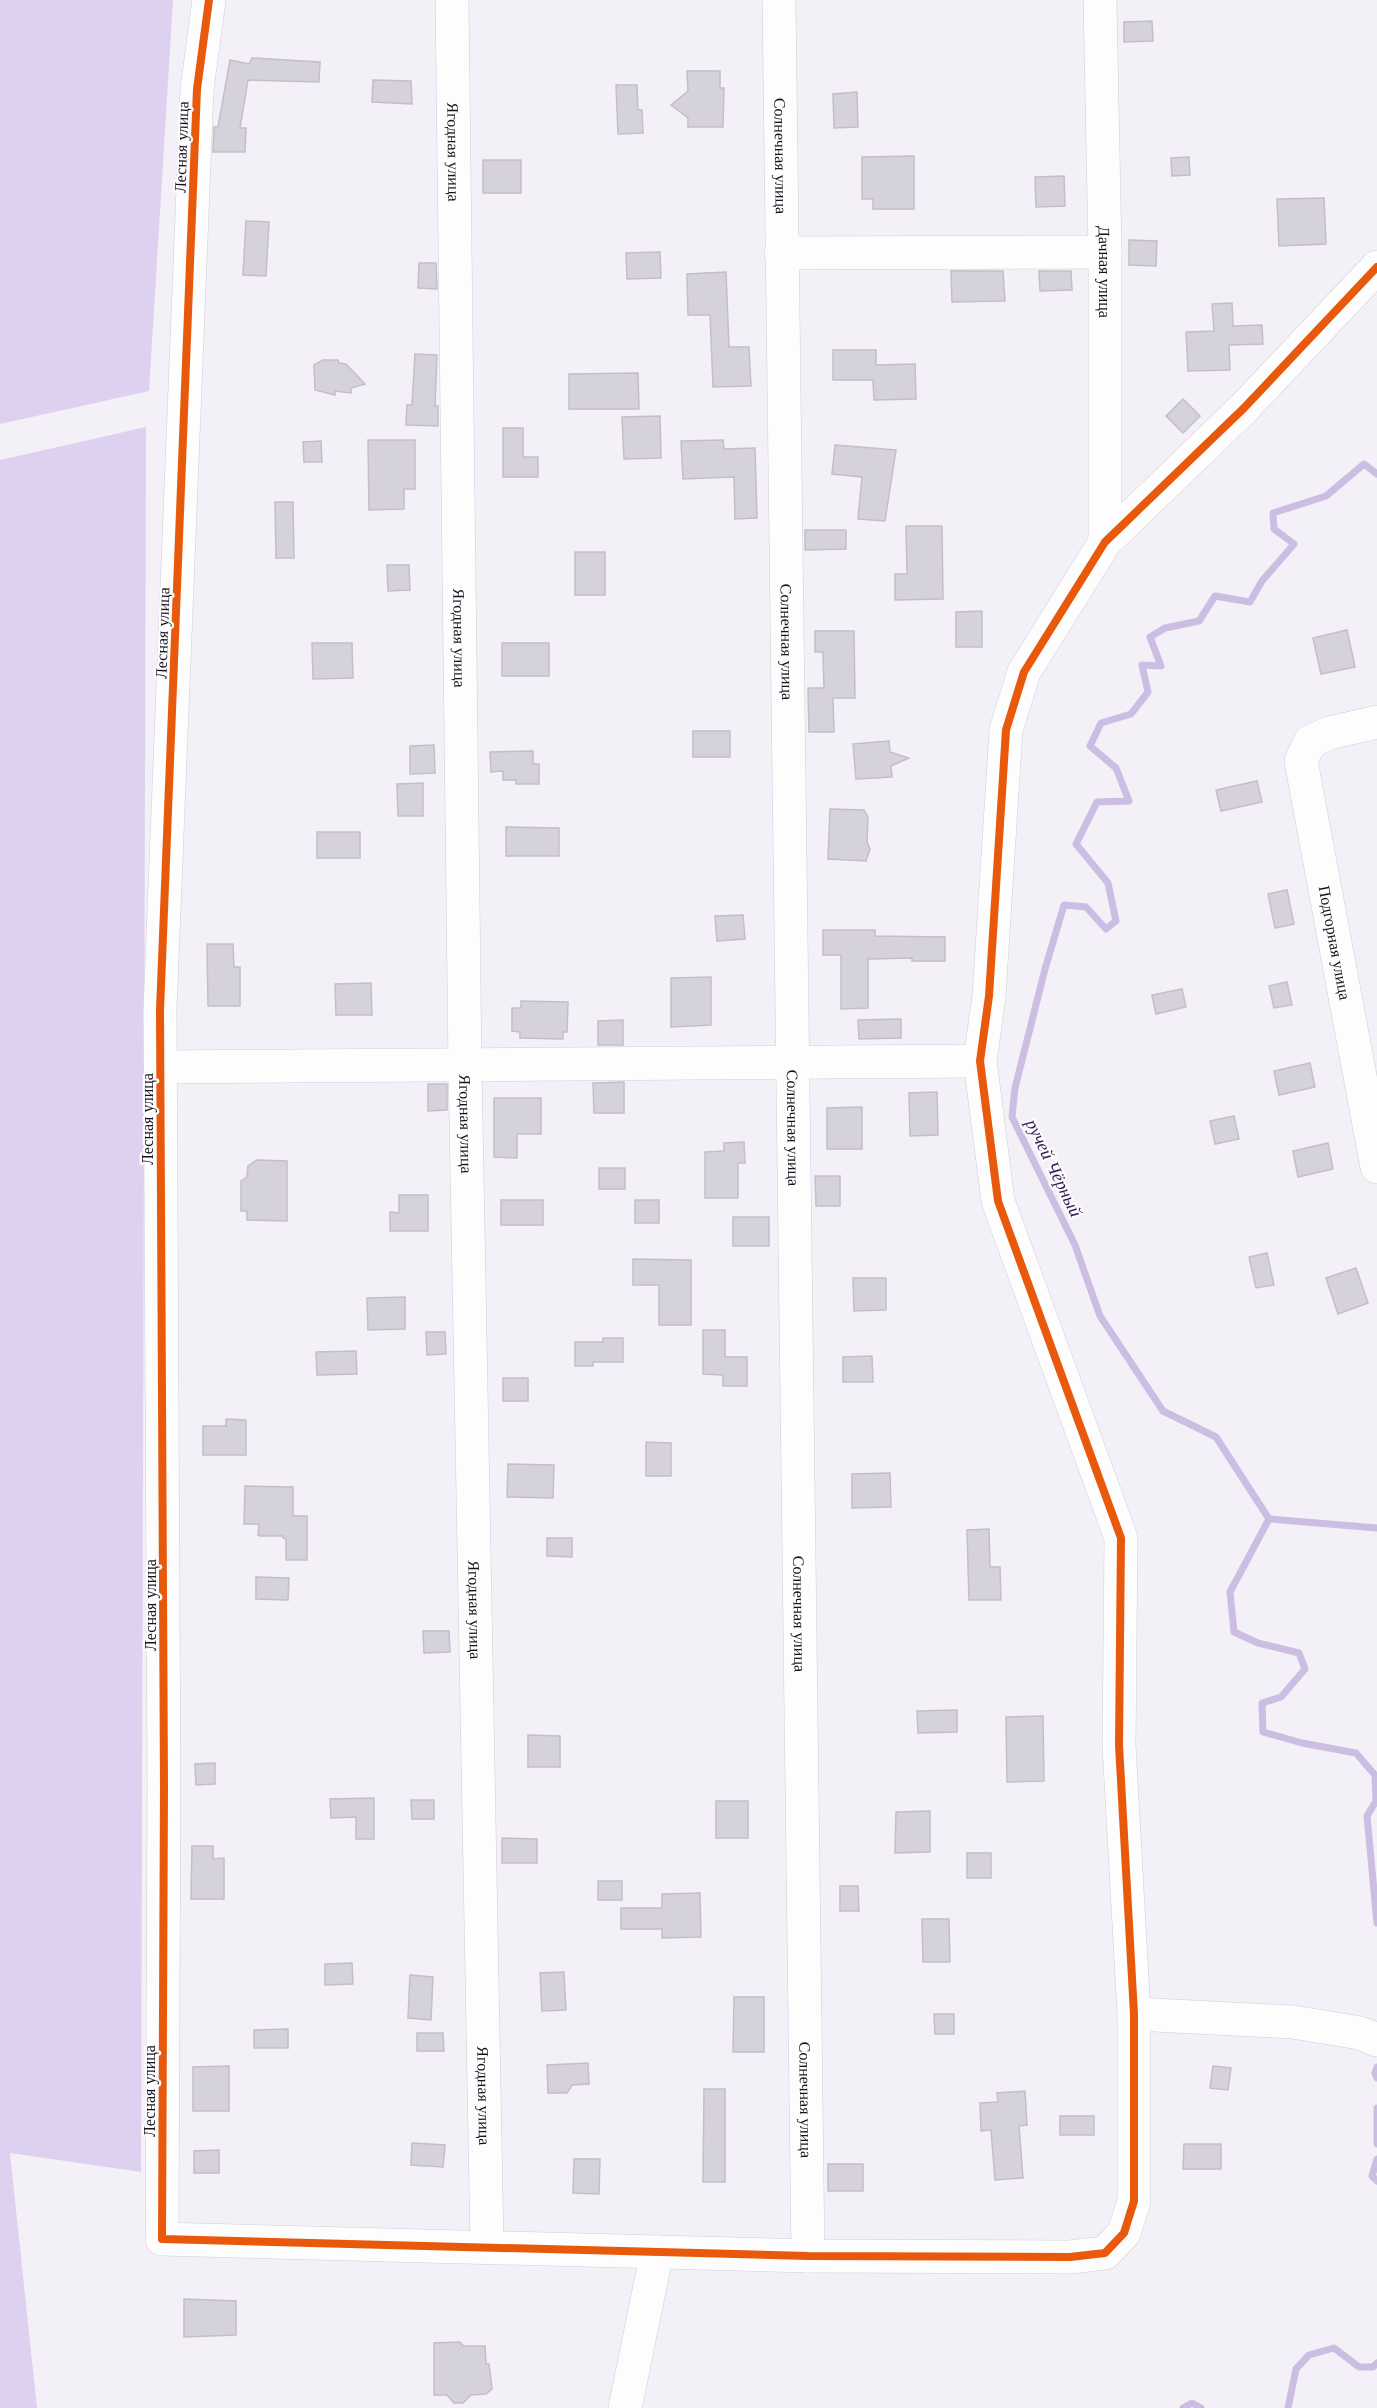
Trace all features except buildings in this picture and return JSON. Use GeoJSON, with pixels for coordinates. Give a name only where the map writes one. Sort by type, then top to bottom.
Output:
{"type":"FeatureCollection","features":[{"type":"Feature","properties":{"kind":"street","name":"Лесная улица"},"geometry":{"type":"LineString","coordinates":[[209,0],[202,36],[196,101],[160,1010],[164,1762],[162,2239],[487,2247]]}},
{"type":"Feature","properties":{"kind":"street","name":"Ягодная улица"},"geometry":{"type":"LineString","coordinates":[[452,0],[465,1066],[487,2247]]}},
{"type":"Feature","properties":{"kind":"street","name":"Солнечная улица"},"geometry":{"type":"LineString","coordinates":[[779,0],[808,2256]]}},
{"type":"Feature","properties":{"kind":"street","name":"Дачная улица"},"geometry":{"type":"LineString","coordinates":[[1100,0],[1105,252],[1105,542]]}},
{"type":"Feature","properties":{"kind":"street"},"geometry":{"type":"LineString","coordinates":[[781,253],[1105,252]]}},
{"type":"Feature","properties":{"kind":"street"},"geometry":{"type":"LineString","coordinates":[[487,2247],[808,2256],[1070,2257],[1105,2253],[1124,2233],[1134,2201],[1134,2014],[1119,1745],[1121,1538],[998,1201],[980,1061],[989,996],[1006,730],[1024,672],[1105,542],[1244,408],[1377,267]]}},
{"type":"Feature","properties":{"kind":"street","name":"Подгорная улица"},"geometry":{"type":"LineString","coordinates":[[1377,722],[1329,733],[1310,742],[1301,761],[1366,1050],[1377,1167]]}},
{"type":"Feature","properties":{"kind":"street"},"geometry":{"type":"LineString","coordinates":[[160,1067],[980,1061]]}},
{"type":"Feature","properties":{"kind":"street"},"geometry":{"type":"LineString","coordinates":[[1134,2014],[1293,2022],[1360,2033],[1377,2040]]}},
{"type":"Feature","properties":{"kind":"street"},"geometry":{"type":"LineString","coordinates":[[625,2408],[657,2252]]}},
{"type":"Feature","properties":{"kind":"shaded area"},"geometry":{"type":"Polygon","coordinates":[[[0,0],[173,0],[149,391],[0,424],[0,0]]]}},
{"type":"Feature","properties":{"kind":"shaded area"},"geometry":{"type":"Polygon","coordinates":[[[146,427],[141,2172],[10,2153],[37,2408],[0,2408],[0,460],[146,427]]]}},
{"type":"Feature","properties":{"kind":"waterway","name":"ручей Чёрный"},"geometry":{"type":"LineString","coordinates":[[1377,474],[1364,464],[1326,496],[1273,513],[1274,529],[1294,544],[1262,581],[1250,602],[1215,596],[1199,621],[1165,628],[1150,637],[1161,666],[1142,665],[1148,692],[1131,714],[1101,723],[1090,746],[1116,768],[1129,801],[1097,802],[1076,844],[1108,883],[1116,921],[1106,929],[1086,907],[1064,905],[1015,1088],[1012,1117],[1075,1245],[1100,1316],[1163,1411],[1216,1437],[1269,1519],[1230,1592],[1234,1632],[1258,1643],[1299,1653],[1305,1669],[1281,1697],[1262,1703],[1263,1732],[1302,1743],[1356,1753],[1375,1775],[1376,1801],[1367,1816],[1377,1923]]}},
{"type":"Feature","properties":{"kind":"waterway"},"geometry":{"type":"LineString","coordinates":[[1269,1519],[1377,1528]]}},
{"type":"Feature","properties":{"kind":"waterway","name":"ручей Чёрный"},"geometry":{"type":"LineString","coordinates":[[1377,2067],[1375,2073],[1377,2078]]}},
{"type":"Feature","properties":{"kind":"waterway","name":"ручей Чёрный"},"geometry":{"type":"LineString","coordinates":[[1377,2108],[1377,2144]]}},
{"type":"Feature","properties":{"kind":"waterway","name":"ручей Чёрный"},"geometry":{"type":"LineString","coordinates":[[1377,2159],[1372,2176],[1377,2181]]}},
{"type":"Feature","properties":{"kind":"waterway","name":"ручей Чёрный"},"geometry":{"type":"LineString","coordinates":[[1288,2408],[1296,2369],[1309,2355],[1334,2348],[1359,2367],[1373,2367],[1377,2363]]}},
{"type":"Feature","properties":{"kind":"waterway","name":"ручей Чёрный"},"geometry":{"type":"LineString","coordinates":[[1183,2408],[1192,2403],[1201,2408]]}},
{"type":"Feature","properties":{"kind":"cycle path"},"geometry":{"type":"LineString","coordinates":[[209,0],[197,89],[160,1010],[164,1786],[162,2239],[808,2256],[1070,2257],[1105,2253],[1124,2233],[1134,2201],[1134,2014],[1119,1745],[1121,1538],[998,1201],[980,1061],[989,996],[1006,730],[1024,672],[1105,542],[1244,408],[1377,267]]}}]}
